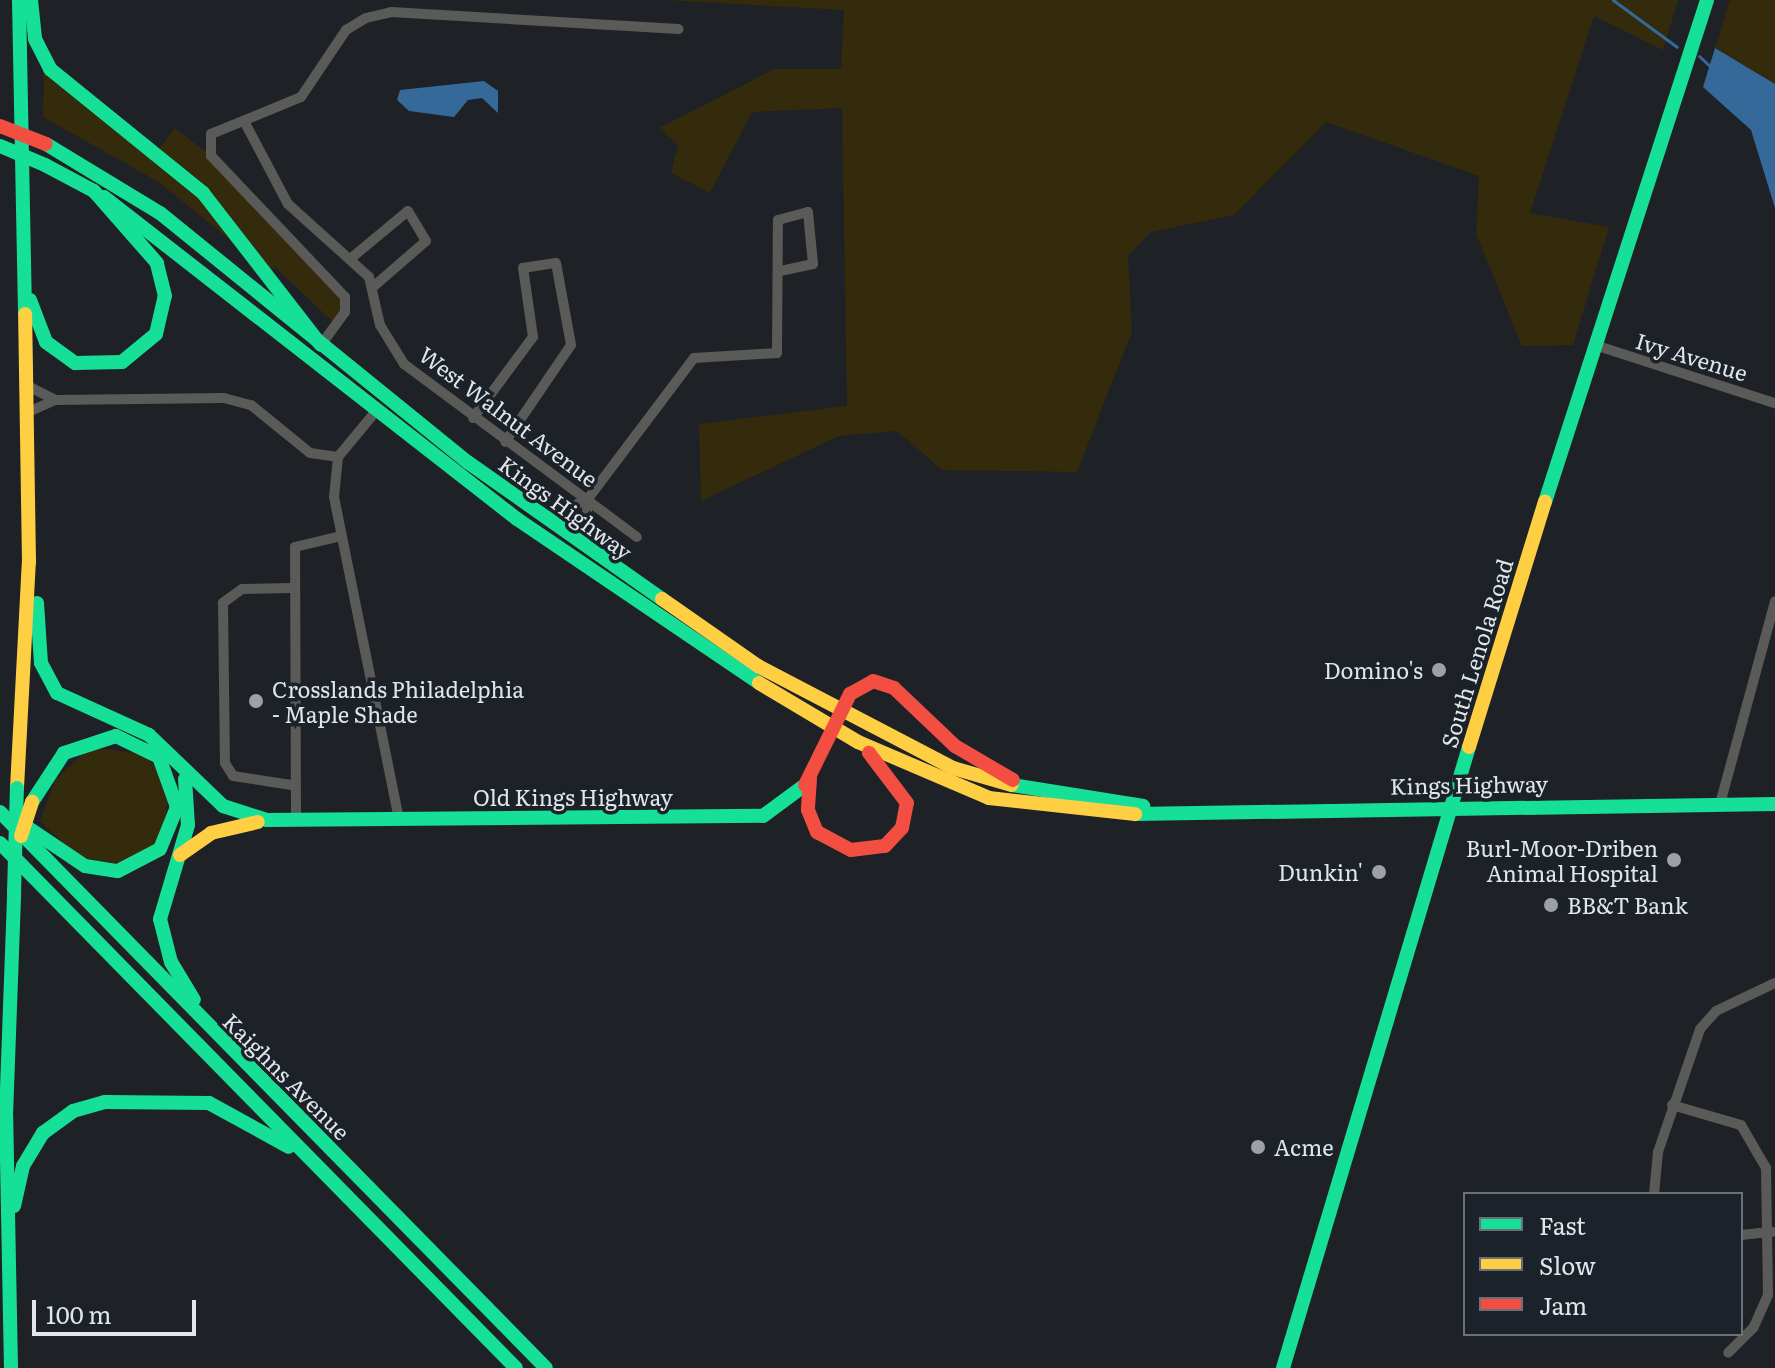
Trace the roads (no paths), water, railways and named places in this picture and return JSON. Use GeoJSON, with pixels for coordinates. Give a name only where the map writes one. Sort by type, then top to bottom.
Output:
{"type":"FeatureCollection","features":[{"type":"Feature","properties":{"kind":"main road"},"geometry":{"type":"LineString","coordinates":[[11,1368],[7,1232],[14,893],[29,562],[21,249],[19,0]]}},
{"type":"Feature","properties":{"kind":"main road"},"geometry":{"type":"LineString","coordinates":[[31,0],[35,39],[50,69],[203,193],[321,345]]}},
{"type":"Feature","properties":{"kind":"main road","name":"South Lenola Road"},"geometry":{"type":"LineString","coordinates":[[1283,1368],[1452,806],[1707,0]]}},
{"type":"Feature","properties":{"kind":"main road","name":"Kings Highway"},"geometry":{"type":"LineString","coordinates":[[0,126],[46,144],[160,213],[321,345],[543,518],[840,714],[928,758],[1031,790],[1163,810]]}},
{"type":"Feature","properties":{"kind":"main road","name":"Kings Highway"},"geometry":{"type":"LineString","coordinates":[[0,146],[94,191],[180,249],[376,411],[613,588],[833,729]]}},
{"type":"Feature","properties":{"kind":"main road"},"geometry":{"type":"LineString","coordinates":[[21,249],[37,326],[52,349],[96,366],[138,353],[163,316],[162,275],[138,233],[94,191]]}},
{"type":"Feature","properties":{"kind":"main road"},"geometry":{"type":"LineString","coordinates":[[29,562],[41,663],[51,686],[79,709],[149,735],[177,758],[223,806],[267,820]]}},
{"type":"Feature","properties":{"kind":"main road","name":"Old Kings Highway"},"geometry":{"type":"LineString","coordinates":[[267,820],[754,817],[789,804],[811,776],[840,714],[859,686],[887,684],[955,746],[1031,790]]}},
{"type":"Feature","properties":{"kind":"main road"},"geometry":{"type":"LineString","coordinates":[[811,776],[809,817],[824,838],[860,851],[892,841],[906,820],[905,796],[858,742],[833,729]]}},
{"type":"Feature","properties":{"kind":"main road"},"geometry":{"type":"LineString","coordinates":[[0,812],[77,863],[110,872],[154,854],[171,833],[177,807],[159,757],[134,741],[107,736],[64,753],[32,802],[17,846]]}},
{"type":"Feature","properties":{"kind":"main road","name":"Kings Highway"},"geometry":{"type":"LineString","coordinates":[[858,742],[989,798],[1091,813],[1775,804]]}},
{"type":"Feature","properties":{"kind":"main road"},"geometry":{"type":"LineString","coordinates":[[177,758],[190,804],[178,856],[161,899],[163,941],[181,983],[233,1054]]}},
{"type":"Feature","properties":{"kind":"main road","name":"Kaighns Avenue"},"geometry":{"type":"LineString","coordinates":[[0,812],[233,1054],[546,1368]]}},
{"type":"Feature","properties":{"kind":"main road"},"geometry":{"type":"LineString","coordinates":[[178,856],[211,833],[267,820]]}},
{"type":"Feature","properties":{"kind":"main road","name":"Kaighns Avenue"},"geometry":{"type":"LineString","coordinates":[[0,843],[516,1368]]}},
{"type":"Feature","properties":{"kind":"main road"},"geometry":{"type":"LineString","coordinates":[[7,1232],[32,1148],[56,1121],[94,1105],[155,1098],[209,1103],[305,1155]]}},
{"type":"Feature","properties":{"kind":"street"},"geometry":{"type":"LineString","coordinates":[[321,345],[345,312],[345,297],[211,156],[211,134],[301,97],[346,30],[391,12],[678,29]]}},
{"type":"Feature","properties":{"kind":"street","name":"West Walnut Avenue"},"geometry":{"type":"LineString","coordinates":[[244,121],[288,204],[350,259],[374,286],[390,346],[473,418],[637,537]]}},
{"type":"Feature","properties":{"kind":"street"},"geometry":{"type":"LineString","coordinates":[[350,259],[408,211],[426,241],[374,286]]}},
{"type":"Feature","properties":{"kind":"street"},"geometry":{"type":"LineString","coordinates":[[543,518],[587,500],[694,358],[777,353],[778,220],[808,212],[813,264],[780,271]]}},
{"type":"Feature","properties":{"kind":"street"},"geometry":{"type":"LineString","coordinates":[[473,418],[533,337],[523,268],[556,263],[571,345],[505,442]]}},
{"type":"Feature","properties":{"kind":"street","name":"Ivy Avenue"},"geometry":{"type":"LineString","coordinates":[[1598,346],[1775,403]]}},
{"type":"Feature","properties":{"kind":"street"},"geometry":{"type":"LineString","coordinates":[[26,385],[55,400]]}},
{"type":"Feature","properties":{"kind":"street"},"geometry":{"type":"LineString","coordinates":[[26,413],[55,400],[237,400],[310,453],[338,457]]}},
{"type":"Feature","properties":{"kind":"street"},"geometry":{"type":"LineString","coordinates":[[376,411],[338,457],[333,477],[341,536],[399,820]]}},
{"type":"Feature","properties":{"kind":"street"},"geometry":{"type":"LineString","coordinates":[[587,500],[589,551]]}},
{"type":"Feature","properties":{"kind":"street"},"geometry":{"type":"LineString","coordinates":[[296,821],[291,785],[291,588],[295,547],[341,536]]}},
{"type":"Feature","properties":{"kind":"street"},"geometry":{"type":"LineString","coordinates":[[291,588],[242,589],[223,603],[225,763],[233,776],[291,785]]}},
{"type":"Feature","properties":{"kind":"street"},"geometry":{"type":"LineString","coordinates":[[1720,804],[1775,601]]}},
{"type":"Feature","properties":{"kind":"street"},"geometry":{"type":"LineString","coordinates":[[1654,1192],[1672,1105],[1706,1019],[1775,983]]}},
{"type":"Feature","properties":{"kind":"street"},"geometry":{"type":"LineString","coordinates":[[1672,1105],[1732,1121],[1750,1134],[1766,1168],[1772,1232],[1765,1307],[1743,1334]]}},
{"type":"Feature","properties":{"kind":"street"},"geometry":{"type":"LineString","coordinates":[[1743,1235],[1772,1232]]}},
{"type":"Feature","properties":{"kind":"street"},"geometry":{"type":"LineString","coordinates":[[1728,1353],[1742,1336]]}},
{"type":"Feature","properties":{"kind":"water"},"geometry":{"type":"Polygon","coordinates":[[[1715,48],[1775,84],[1775,208],[1751,130],[1703,87],[1715,48]]]}},
{"type":"Feature","properties":{"kind":"water"},"geometry":{"type":"Polygon","coordinates":[[[484,81],[498,91],[498,113],[482,98],[468,100],[454,117],[409,111],[397,100],[400,90],[484,81]]]}},
{"type":"Feature","properties":{"kind":"waterway"},"geometry":{"type":"LineString","coordinates":[[1613,0],[1677,47]]}},
{"type":"Feature","properties":{"kind":"waterway"},"geometry":{"type":"LineString","coordinates":[[1699,56],[1713,69]]}},
{"type":"Feature","properties":{"kind":"place","name":"Domino's"},"geometry":{"type":"Point","coordinates":[1439,670]}},
{"type":"Feature","properties":{"kind":"place","name":"Crosslands Philadelphia - Maple Shade"},"geometry":{"type":"Point","coordinates":[256,701]}},
{"type":"Feature","properties":{"kind":"place","name":"Burl-Moor-Driben Animal Hospital"},"geometry":{"type":"Point","coordinates":[1674,860]}},
{"type":"Feature","properties":{"kind":"place","name":"Dunkin'"},"geometry":{"type":"Point","coordinates":[1379,872]}},
{"type":"Feature","properties":{"kind":"place","name":"BB&T Bank"},"geometry":{"type":"Point","coordinates":[1551,905]}},
{"type":"Feature","properties":{"kind":"place","name":"Acme"},"geometry":{"type":"Point","coordinates":[1258,1147]}}]}
